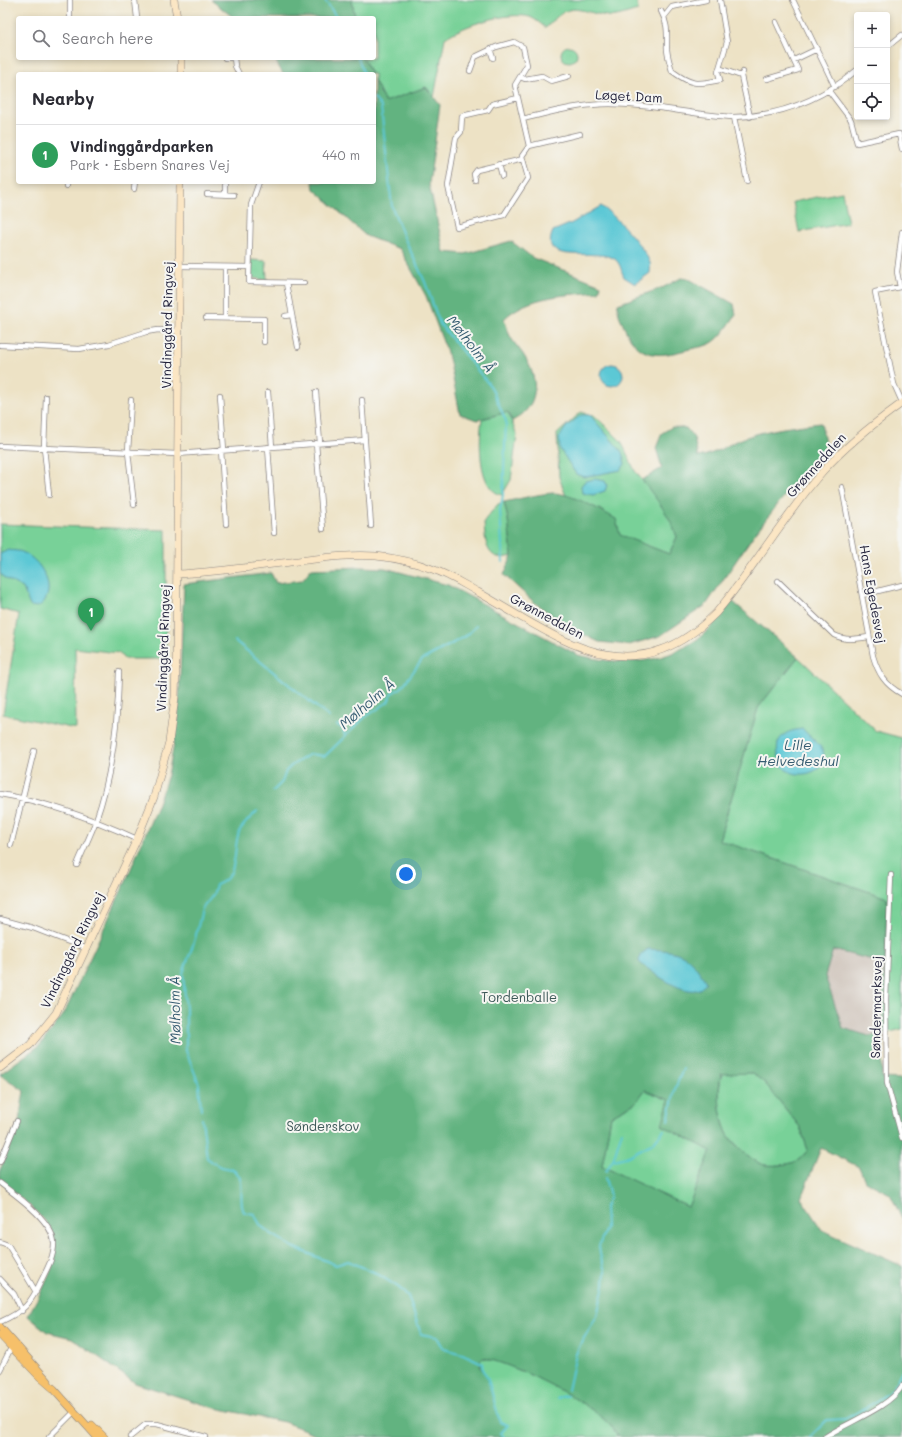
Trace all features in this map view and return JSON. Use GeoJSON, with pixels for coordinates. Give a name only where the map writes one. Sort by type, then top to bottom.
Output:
{"type":"FeatureCollection","features":[{"type":"Feature","properties":{"kind":"main road"},"geometry":{"type":"LineString","coordinates":[[0,1327],[43,1373],[54,1389]]}},
{"type":"Feature","properties":{"kind":"main road"},"geometry":{"type":"LineString","coordinates":[[0,1335],[54,1389],[97,1437]]}},
{"type":"Feature","properties":{"kind":"main road"},"geometry":{"type":"LineString","coordinates":[[74,1412],[86,1419],[104,1437]]}},
{"type":"Feature","properties":{"kind":"street"},"geometry":{"type":"LineString","coordinates":[[70,0],[70,16]]}},
{"type":"Feature","properties":{"kind":"street"},"geometry":{"type":"LineString","coordinates":[[135,0],[137,16]]}},
{"type":"Feature","properties":{"kind":"street"},"geometry":{"type":"LineString","coordinates":[[174,0],[177,16]]}},
{"type":"Feature","properties":{"kind":"street"},"geometry":{"type":"LineString","coordinates":[[664,17],[672,7],[706,0]]}},
{"type":"Feature","properties":{"kind":"street"},"geometry":{"type":"LineString","coordinates":[[661,11],[664,17],[668,38],[666,45],[672,71],[686,82],[698,84],[720,80],[719,68],[727,42],[720,0]]}},
{"type":"Feature","properties":{"kind":"street"},"geometry":{"type":"LineString","coordinates":[[792,0],[835,87]]}},
{"type":"Feature","properties":{"kind":"street"},"geometry":{"type":"LineString","coordinates":[[767,79],[798,70],[776,22]]}},
{"type":"Feature","properties":{"kind":"street"},"geometry":{"type":"LineString","coordinates":[[890,44],[902,35]]}},
{"type":"Feature","properties":{"kind":"street"},"geometry":{"type":"LineString","coordinates":[[470,71],[475,57],[490,50],[514,42],[523,47],[527,65],[515,85],[529,146]]}},
{"type":"Feature","properties":{"kind":"street"},"geometry":{"type":"LineString","coordinates":[[794,60],[816,49]]}},
{"type":"Feature","properties":{"kind":"street"},"geometry":{"type":"LineString","coordinates":[[490,50],[493,58]]}},
{"type":"Feature","properties":{"kind":"street"},"geometry":{"type":"LineString","coordinates":[[181,60],[181,72]]}},
{"type":"Feature","properties":{"kind":"street"},"geometry":{"type":"LineString","coordinates":[[234,60],[238,72]]}},
{"type":"Feature","properties":{"kind":"street"},"geometry":{"type":"LineString","coordinates":[[719,68],[742,74],[750,117]]}},
{"type":"Feature","properties":{"kind":"street","name":"Løget Dam"},"geometry":{"type":"LineString","coordinates":[[523,119],[570,108],[609,104],[631,105],[734,117],[750,117],[795,107],[829,91],[854,72]]}},
{"type":"Feature","properties":{"kind":"street"},"geometry":{"type":"LineString","coordinates":[[520,77],[525,80],[542,76],[551,81],[569,76]]}},
{"type":"Feature","properties":{"kind":"street"},"geometry":{"type":"LineString","coordinates":[[829,91],[851,120],[856,143],[899,134],[902,149]]}},
{"type":"Feature","properties":{"kind":"street"},"geometry":{"type":"LineString","coordinates":[[518,98],[492,104],[488,110],[462,116],[461,132],[456,138],[448,186],[456,227],[504,215],[528,178],[522,156],[529,146],[580,134]]}},
{"type":"Feature","properties":{"kind":"street"},"geometry":{"type":"LineString","coordinates":[[734,117],[747,181]]}},
{"type":"Feature","properties":{"kind":"street"},"geometry":{"type":"LineString","coordinates":[[475,180],[474,174],[477,170],[523,159]]}},
{"type":"Feature","properties":{"kind":"street"},"geometry":{"type":"LineString","coordinates":[[499,164],[502,176]]}},
{"type":"Feature","properties":{"kind":"street"},"geometry":{"type":"LineString","coordinates":[[134,189],[135,184]]}},
{"type":"Feature","properties":{"kind":"street","name":"Vindinggård Ringvej"},"geometry":{"type":"LineString","coordinates":[[0,1068],[30,1045],[45,1029],[56,1013],[137,839],[147,815],[163,765],[173,715],[177,574],[180,184]]}},
{"type":"Feature","properties":{"kind":"street"},"geometry":{"type":"LineString","coordinates":[[225,184],[225,195]]}},
{"type":"Feature","properties":{"kind":"street"},"geometry":{"type":"LineString","coordinates":[[258,184],[251,205],[249,226],[249,282],[304,283]]}},
{"type":"Feature","properties":{"kind":"street"},"geometry":{"type":"LineString","coordinates":[[207,194],[234,195]]}},
{"type":"Feature","properties":{"kind":"street","name":"Grønnedalen"},"geometry":{"type":"LineString","coordinates":[[177,574],[334,557],[376,556],[410,562],[433,569],[468,586],[563,641],[587,651],[606,656],[624,657],[654,653],[672,646],[701,629],[716,613],[800,499],[822,472],[861,433],[902,402],[894,384],[875,292],[900,287],[897,272],[902,232]]}},
{"type":"Feature","properties":{"kind":"street"},"geometry":{"type":"LineString","coordinates":[[180,266],[249,267]]}},
{"type":"Feature","properties":{"kind":"street"},"geometry":{"type":"LineString","coordinates":[[225,266],[225,318]]}},
{"type":"Feature","properties":{"kind":"street"},"geometry":{"type":"LineString","coordinates":[[286,283],[298,347]]}},
{"type":"Feature","properties":{"kind":"street"},"geometry":{"type":"LineString","coordinates":[[285,316],[291,315]]}},
{"type":"Feature","properties":{"kind":"street"},"geometry":{"type":"LineString","coordinates":[[206,318],[264,319],[264,342]]}},
{"type":"Feature","properties":{"kind":"street"},"geometry":{"type":"LineString","coordinates":[[0,345],[79,348],[109,344],[146,332],[158,330],[178,331]]}},
{"type":"Feature","properties":{"kind":"street"},"geometry":{"type":"LineString","coordinates":[[268,392],[274,533]]}},
{"type":"Feature","properties":{"kind":"street"},"geometry":{"type":"LineString","coordinates":[[316,392],[323,529]]}},
{"type":"Feature","properties":{"kind":"street"},"geometry":{"type":"LineString","coordinates":[[220,395],[226,524]]}},
{"type":"Feature","properties":{"kind":"street"},"geometry":{"type":"LineString","coordinates":[[46,397],[44,448],[48,495]]}},
{"type":"Feature","properties":{"kind":"street"},"geometry":{"type":"LineString","coordinates":[[130,400],[128,452],[134,505]]}},
{"type":"Feature","properties":{"kind":"street"},"geometry":{"type":"LineString","coordinates":[[362,400],[371,526]]}},
{"type":"Feature","properties":{"kind":"street"},"geometry":{"type":"LineString","coordinates":[[0,446],[177,454],[365,440]]}},
{"type":"Feature","properties":{"kind":"street","name":"Hans Egedesvej"},"geometry":{"type":"LineString","coordinates":[[842,487],[869,637],[877,670],[883,680],[902,694]]}},
{"type":"Feature","properties":{"kind":"street"},"geometry":{"type":"LineString","coordinates":[[778,581],[834,635],[842,639],[869,637]]}},
{"type":"Feature","properties":{"kind":"street"},"geometry":{"type":"LineString","coordinates":[[862,595],[902,585]]}},
{"type":"Feature","properties":{"kind":"street"},"geometry":{"type":"LineString","coordinates":[[77,865],[96,821],[114,744],[118,720],[119,672]]}},
{"type":"Feature","properties":{"kind":"street"},"geometry":{"type":"LineString","coordinates":[[11,845],[34,751]]}},
{"type":"Feature","properties":{"kind":"street"},"geometry":{"type":"LineString","coordinates":[[0,794],[23,798],[96,821],[137,839]]}},
{"type":"Feature","properties":{"kind":"street","name":"Søndermarksvej"},"geometry":{"type":"LineString","coordinates":[[891,875],[886,999],[887,1083],[902,1138]]}},
{"type":"Feature","properties":{"kind":"street"},"geometry":{"type":"LineString","coordinates":[[0,919],[33,928],[87,949]]}},
{"type":"Feature","properties":{"kind":"street"},"geometry":{"type":"LineString","coordinates":[[0,1162],[18,1122]]}},
{"type":"Feature","properties":{"kind":"street"},"geometry":{"type":"LineString","coordinates":[[0,1183],[37,1214],[48,1228],[54,1242],[49,1265],[36,1292],[22,1311],[0,1322]]}},
{"type":"Feature","properties":{"kind":"street"},"geometry":{"type":"LineString","coordinates":[[0,1242],[8,1245],[36,1292]]}},
{"type":"Feature","properties":{"kind":"street"},"geometry":{"type":"LineString","coordinates":[[0,1279],[14,1294],[22,1311]]}},
{"type":"Feature","properties":{"kind":"street"},"geometry":{"type":"LineString","coordinates":[[0,1370],[12,1348]]}},
{"type":"Feature","properties":{"kind":"street"},"geometry":{"type":"LineString","coordinates":[[824,1437],[890,1399],[902,1386]]}},
{"type":"Feature","properties":{"kind":"street"},"geometry":{"type":"LineString","coordinates":[[49,1437],[74,1412]]}},
{"type":"Feature","properties":{"kind":"street"},"geometry":{"type":"LineString","coordinates":[[130,1437],[146,1424],[157,1424],[206,1437]]}},
{"type":"Feature","properties":{"kind":"shaded area"},"geometry":{"type":"Polygon","coordinates":[[[833,950],[885,963],[882,1034],[869,1036],[843,1028],[825,976],[833,950]]]}},
{"type":"Feature","properties":{"kind":"green space"},"geometry":{"type":"Polygon","coordinates":[[[211,0],[352,0],[355,16],[231,16],[211,0]]]}},
{"type":"Feature","properties":{"kind":"green space"},"geometry":{"type":"Polygon","coordinates":[[[352,0],[637,0],[638,10],[619,16],[607,16],[574,9],[568,10],[561,13],[546,28],[530,17],[510,16],[486,20],[463,28],[445,38],[434,97],[426,87],[385,102],[376,84],[376,72],[370,72],[364,60],[376,60],[376,16],[355,16],[352,0]]]}},
{"type":"Feature","properties":{"kind":"green space"},"geometry":{"type":"Polygon","coordinates":[[[566,46],[572,46],[577,51],[575,60],[572,62],[566,62],[561,57],[561,51],[566,46]]]}},
{"type":"Feature","properties":{"kind":"green space"},"geometry":{"type":"Polygon","coordinates":[[[275,60],[364,60],[370,72],[282,72],[275,60]]]}},
{"type":"Feature","properties":{"kind":"green space"},"geometry":{"type":"Polygon","coordinates":[[[376,84],[385,102],[426,87],[440,105],[429,184],[444,252],[465,254],[511,241],[533,258],[601,285],[599,292],[562,296],[536,301],[514,311],[504,319],[510,336],[524,356],[530,368],[535,386],[532,402],[521,416],[512,421],[508,412],[477,420],[460,414],[449,358],[426,296],[400,249],[366,236],[314,189],[313,184],[376,184],[376,84]]]}},
{"type":"Feature","properties":{"kind":"green space"},"geometry":{"type":"Polygon","coordinates":[[[842,192],[848,223],[799,232],[793,202],[842,192]]]}},
{"type":"Feature","properties":{"kind":"green space"},"geometry":{"type":"Polygon","coordinates":[[[251,260],[266,261],[267,280],[253,278],[251,275],[251,260]]]}},
{"type":"Feature","properties":{"kind":"green space"},"geometry":{"type":"Polygon","coordinates":[[[681,278],[689,279],[734,304],[736,315],[721,335],[710,344],[666,354],[649,353],[642,350],[635,345],[629,337],[619,313],[618,304],[664,287],[681,278]]]}},
{"type":"Feature","properties":{"kind":"green space"},"geometry":{"type":"Polygon","coordinates":[[[508,412],[517,435],[511,480],[502,495],[494,491],[488,484],[484,474],[480,450],[480,438],[482,419],[508,412]]]}},
{"type":"Feature","properties":{"kind":"green space"},"geometry":{"type":"Polygon","coordinates":[[[581,412],[595,416],[621,441],[635,471],[665,509],[677,537],[669,554],[619,535],[601,510],[566,496],[559,477],[557,434],[581,412]]]}},
{"type":"Feature","properties":{"kind":"green space"},"geometry":{"type":"Polygon","coordinates":[[[821,423],[826,448],[797,480],[753,536],[706,605],[660,636],[629,645],[599,642],[570,628],[535,603],[504,575],[512,556],[508,519],[504,502],[534,495],[553,493],[568,496],[616,519],[620,535],[669,554],[677,537],[667,514],[642,480],[662,468],[656,448],[662,433],[672,427],[686,428],[694,438],[698,457],[710,454],[738,440],[763,432],[821,423]]]}},
{"type":"Feature","properties":{"kind":"green space"},"geometry":{"type":"Polygon","coordinates":[[[504,502],[508,519],[512,556],[503,558],[496,557],[488,549],[484,521],[498,504],[504,502]]]}},
{"type":"Feature","properties":{"kind":"green space"},"geometry":{"type":"Polygon","coordinates":[[[0,524],[166,530],[166,659],[124,659],[119,653],[75,648],[76,729],[3,714],[19,614],[0,609],[0,524]]]}},
{"type":"Feature","properties":{"kind":"green space","name":"Sønderskov"},"geometry":{"type":"Polygon","coordinates":[[[361,567],[385,568],[448,585],[578,655],[609,661],[624,662],[653,659],[682,649],[706,632],[716,622],[732,601],[798,657],[758,708],[719,840],[887,898],[885,963],[833,950],[825,976],[843,1028],[869,1036],[882,1034],[882,1078],[902,1079],[902,1218],[890,1194],[865,1181],[859,1167],[821,1148],[801,1198],[822,1230],[902,1266],[902,1437],[618,1437],[611,1426],[579,1401],[536,1378],[497,1362],[483,1358],[480,1361],[480,1367],[488,1379],[500,1422],[508,1425],[501,1433],[504,1437],[323,1437],[284,1422],[215,1408],[135,1383],[72,1338],[47,1332],[28,1316],[51,1271],[55,1248],[53,1236],[44,1220],[26,1202],[0,1181],[0,1170],[18,1127],[24,1091],[0,1074],[40,1045],[64,1014],[125,883],[157,806],[168,775],[178,722],[184,584],[271,573],[276,583],[302,580],[311,569],[361,567]],[[752,1073],[721,1074],[719,1088],[720,1104],[722,1119],[729,1137],[742,1151],[761,1164],[779,1165],[797,1161],[808,1150],[800,1127],[765,1083],[752,1073]],[[645,1090],[635,1103],[611,1116],[602,1166],[688,1207],[711,1151],[662,1125],[669,1100],[645,1090]]]}},
{"type":"Feature","properties":{"kind":"green space"},"geometry":{"type":"Polygon","coordinates":[[[798,657],[876,731],[902,738],[902,1029],[882,1034],[887,898],[719,840],[758,708],[798,657]]]}},
{"type":"Feature","properties":{"kind":"green space"},"geometry":{"type":"Polygon","coordinates":[[[722,1073],[752,1073],[765,1083],[800,1127],[808,1150],[800,1159],[784,1164],[761,1164],[747,1155],[733,1141],[727,1133],[722,1119],[719,1096],[722,1073]]]}},
{"type":"Feature","properties":{"kind":"green space"},"geometry":{"type":"Polygon","coordinates":[[[645,1090],[669,1100],[662,1125],[711,1151],[688,1207],[602,1166],[611,1116],[635,1103],[645,1090]]]}},
{"type":"Feature","properties":{"kind":"green space"},"geometry":{"type":"Polygon","coordinates":[[[483,1358],[497,1362],[536,1378],[579,1401],[611,1426],[618,1437],[504,1437],[501,1433],[496,1407],[480,1367],[480,1361],[483,1358]]]}},
{"type":"Feature","properties":{"kind":"water"},"geometry":{"type":"Polygon","coordinates":[[[601,206],[607,210],[628,232],[642,249],[650,263],[650,273],[635,284],[624,277],[618,262],[608,256],[561,253],[554,249],[550,242],[553,231],[572,223],[601,206]]]}},
{"type":"Feature","properties":{"kind":"water"},"geometry":{"type":"Polygon","coordinates":[[[612,364],[620,367],[623,375],[620,383],[612,386],[604,383],[601,375],[604,367],[612,364]]]}},
{"type":"Feature","properties":{"kind":"water"},"geometry":{"type":"Polygon","coordinates":[[[581,415],[590,415],[622,452],[625,464],[621,470],[584,477],[576,474],[560,449],[559,438],[566,427],[581,415]]]}},
{"type":"Feature","properties":{"kind":"water"},"geometry":{"type":"Polygon","coordinates":[[[595,479],[605,481],[607,485],[605,491],[593,495],[582,493],[581,486],[585,481],[595,479]]]}},
{"type":"Feature","properties":{"kind":"water"},"geometry":{"type":"Polygon","coordinates":[[[8,550],[18,551],[31,557],[42,570],[48,586],[48,594],[38,607],[30,606],[23,588],[4,578],[0,573],[0,554],[8,550]]]}},
{"type":"Feature","properties":{"kind":"water","name":"Lille Helvedeshul"},"geometry":{"type":"Polygon","coordinates":[[[803,729],[820,746],[824,758],[822,765],[816,770],[799,774],[790,772],[783,767],[778,756],[777,747],[782,736],[792,731],[803,729]]]}},
{"type":"Feature","properties":{"kind":"water"},"geometry":{"type":"Polygon","coordinates":[[[648,949],[668,951],[683,955],[700,972],[706,982],[700,988],[693,990],[683,989],[673,985],[653,973],[639,962],[640,955],[648,949]]]}},
{"type":"Feature","properties":{"kind":"waterway","name":"Mølholm Å"},"geometry":{"type":"LineString","coordinates":[[325,0],[336,16]]}},
{"type":"Feature","properties":{"kind":"waterway","name":"Mølholm Å"},"geometry":{"type":"LineString","coordinates":[[359,60],[363,72]]}},
{"type":"Feature","properties":{"kind":"waterway","name":"Mølholm Å"},"geometry":{"type":"LineString","coordinates":[[376,101],[381,107],[392,207],[403,235],[425,282],[440,324],[491,387],[506,421],[503,495],[500,510],[503,562]]}},
{"type":"Feature","properties":{"kind":"waterway","name":"Mølholm Å"},"geometry":{"type":"LineString","coordinates":[[273,791],[282,782],[286,771],[291,766],[310,754],[325,756],[364,718],[388,702],[392,693],[401,688],[422,660],[466,636],[476,626]]}},
{"type":"Feature","properties":{"kind":"waterway"},"geometry":{"type":"LineString","coordinates":[[235,641],[329,717]]}},
{"type":"Feature","properties":{"kind":"waterway"},"geometry":{"type":"LineString","coordinates":[[337,725],[342,728],[345,736]]}},
{"type":"Feature","properties":{"kind":"waterway","name":"Mølholm Å"},"geometry":{"type":"LineString","coordinates":[[201,1109],[199,1084],[186,1051],[186,1009],[183,973],[195,939],[202,909],[213,895],[216,885],[224,881],[229,876],[234,863],[240,829],[257,811]]}},
{"type":"Feature","properties":{"kind":"waterway"},"geometry":{"type":"LineString","coordinates":[[668,1121],[675,1089],[683,1069]]}},
{"type":"Feature","properties":{"kind":"waterway","name":"Mølholm Å"},"geometry":{"type":"LineString","coordinates":[[202,1119],[207,1158],[221,1167],[232,1169],[240,1178],[241,1202],[244,1212],[254,1214],[261,1226],[293,1247],[336,1265],[348,1261],[376,1273],[398,1287],[408,1296],[421,1334],[437,1337],[444,1349],[463,1354],[482,1363],[483,1371],[488,1379],[500,1422],[508,1425],[501,1433],[504,1437]]}},
{"type":"Feature","properties":{"kind":"waterway"},"geometry":{"type":"LineString","coordinates":[[606,1171],[613,1160],[626,1157],[653,1143],[664,1130]]}},
{"type":"Feature","properties":{"kind":"waterway"},"geometry":{"type":"LineString","coordinates":[[613,1160],[622,1131]]}},
{"type":"Feature","properties":{"kind":"waterway"},"geometry":{"type":"LineString","coordinates":[[568,1390],[576,1354],[597,1316],[604,1285],[605,1271],[599,1246],[606,1228],[605,1207],[610,1196],[605,1178]]}},
{"type":"Feature","properties":{"kind":"waterway"},"geometry":{"type":"LineString","coordinates":[[810,1437],[827,1420],[845,1419],[872,1404],[892,1390],[902,1370]]}},
{"type":"Feature","properties":{"kind":"waterway"},"geometry":{"type":"LineString","coordinates":[[557,1399],[562,1396],[567,1396]]}},
{"type":"Feature","properties":{"kind":"place","name":"Vindinggårdparken"},"geometry":{"type":"Point","coordinates":[91,631]}},
{"type":"Feature","properties":{"kind":"park label","name":"Tordenballe"},"geometry":{"type":"Point","coordinates":[519,997]}}]}
